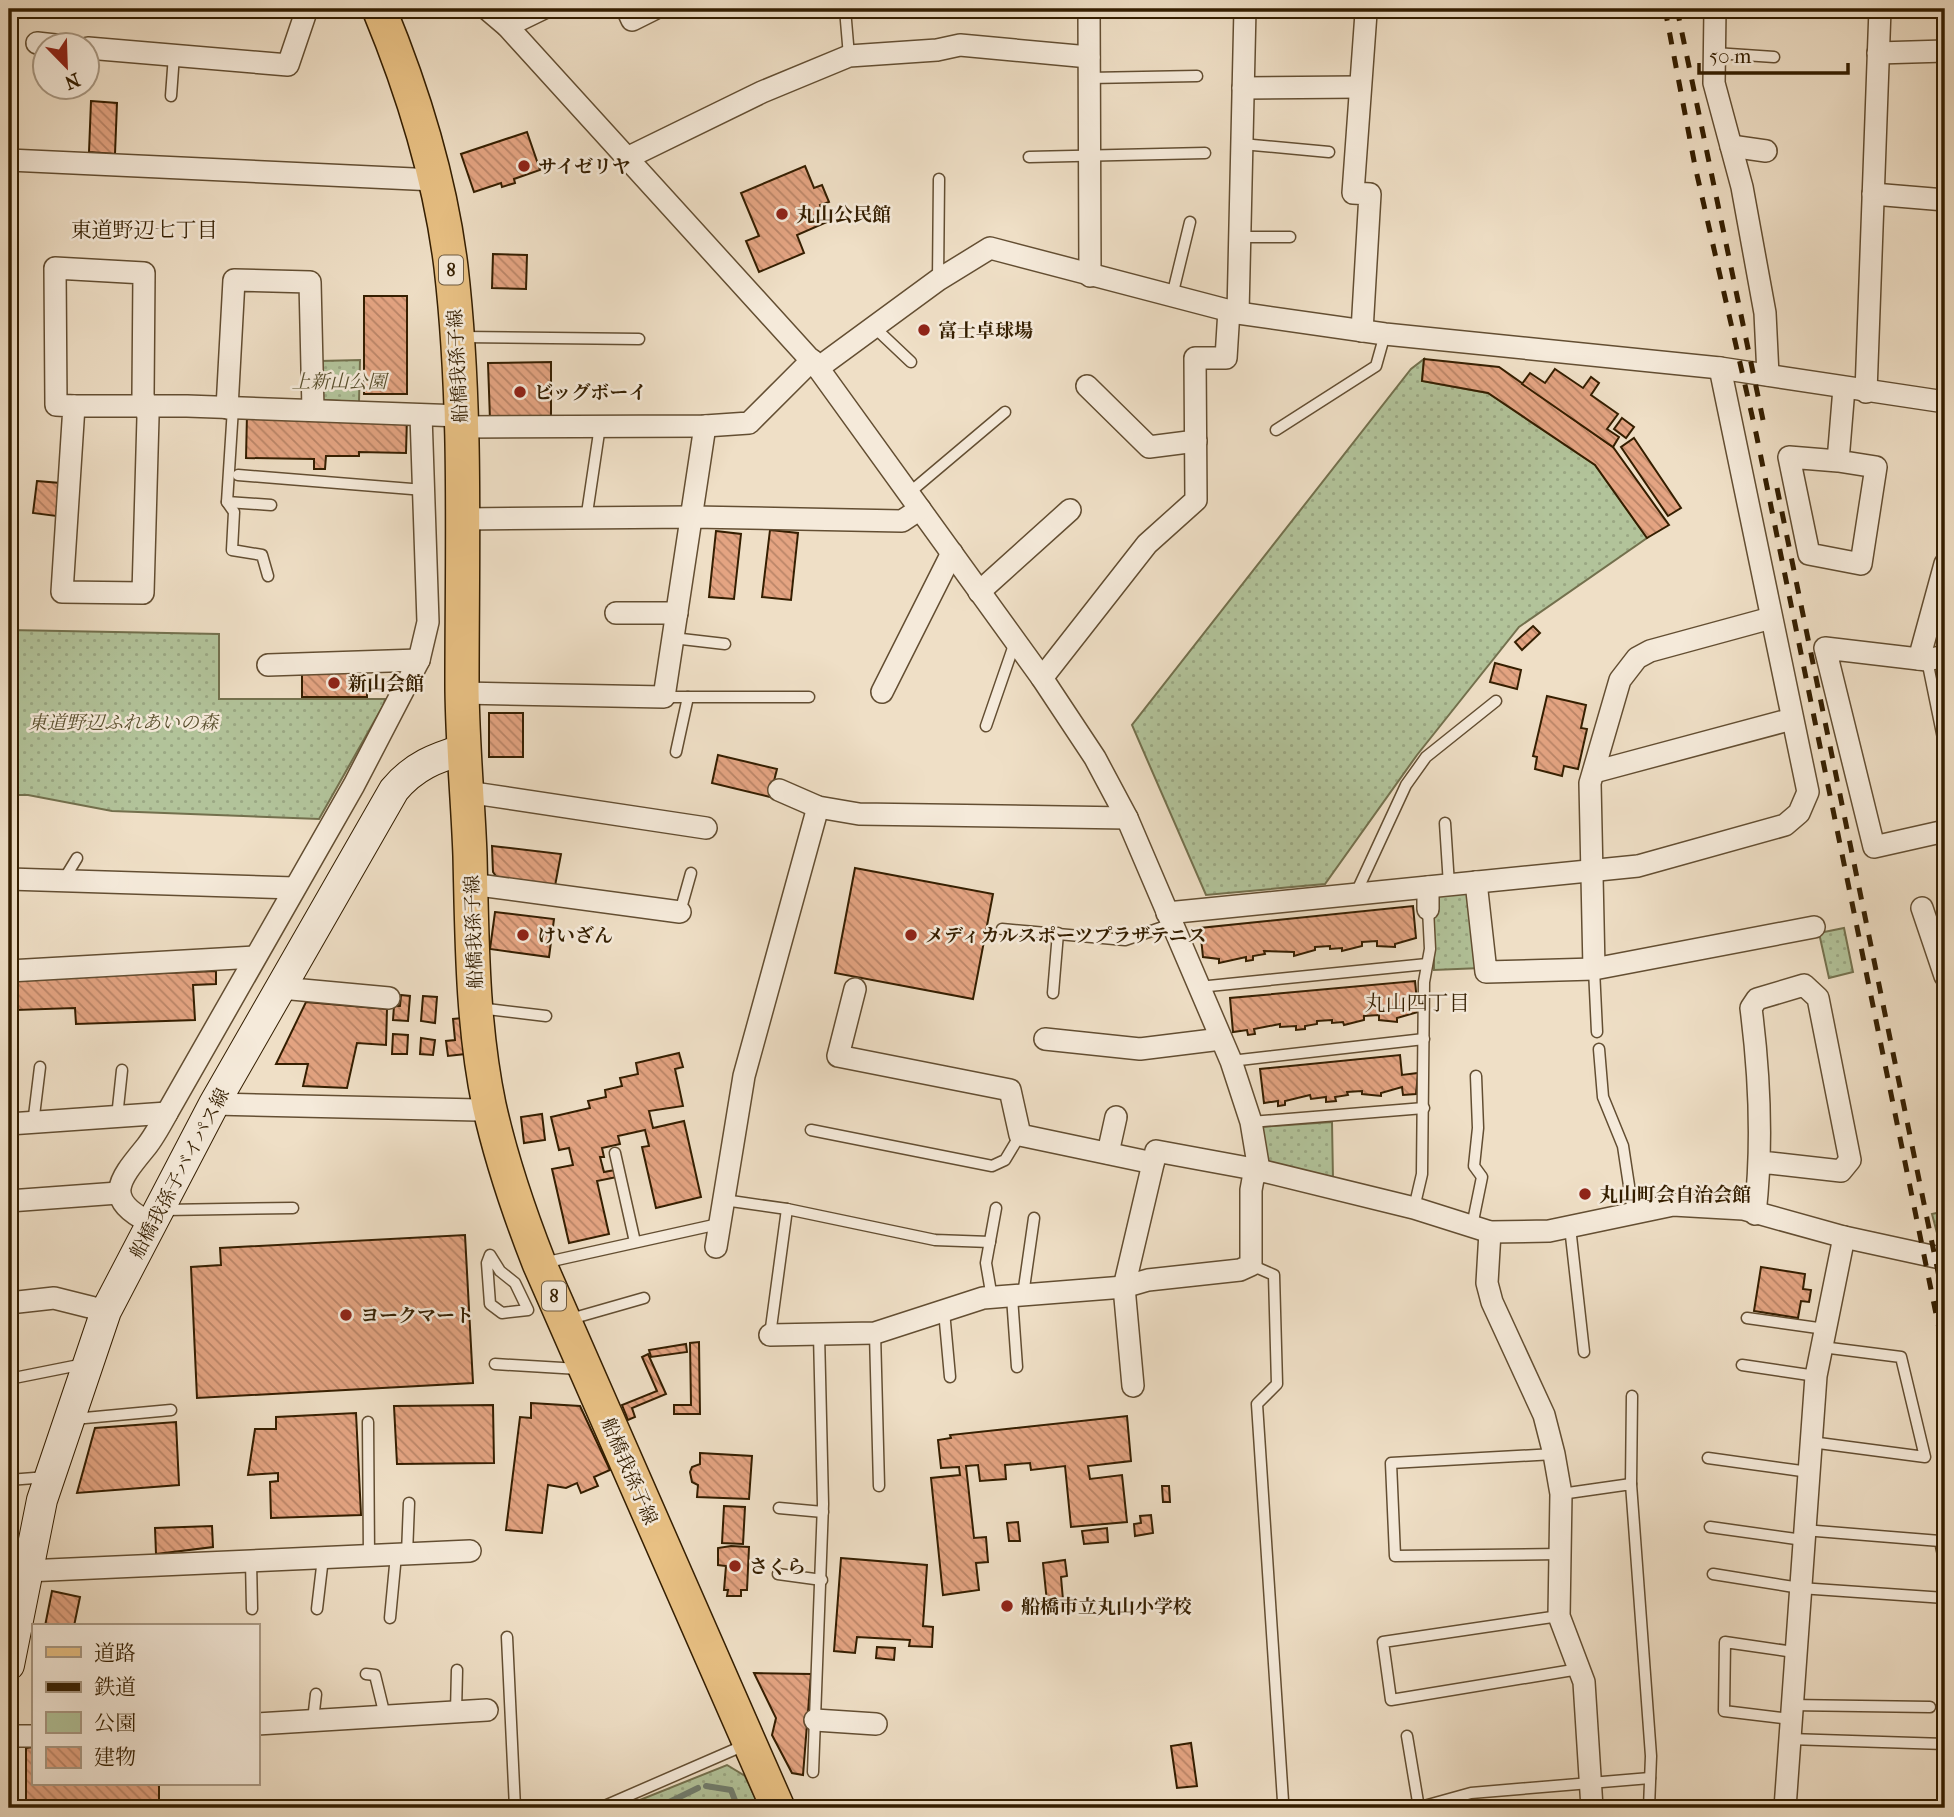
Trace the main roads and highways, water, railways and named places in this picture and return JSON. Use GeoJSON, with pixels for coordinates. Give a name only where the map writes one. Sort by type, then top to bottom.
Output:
{"type":"FeatureCollection","features":[{"type":"Feature","properties":{"kind":"main road","name":"船橋我孫子線"},"geometry":{"type":"LineString","coordinates":[[379,9],[409,88],[435,180],[451,267],[461,422],[464,519],[462,693],[476,1007],[489,1105],[515,1199],[540,1264],[778,1808]]}},
{"type":"Feature","properties":{"kind":"waterway"},"geometry":{"type":"LineString","coordinates":[[706,1786],[731,1790],[738,1808]]}},
{"type":"Feature","properties":{"kind":"waterway"},"geometry":{"type":"LineString","coordinates":[[657,1808],[698,1788]]}},
{"type":"Feature","properties":{"kind":"waterway"},"geometry":{"type":"LineString","coordinates":[[891,1808],[892,1805],[900,1803],[906,1808]]}},
{"type":"Feature","properties":{"kind":"railway"},"geometry":{"type":"LineString","coordinates":[[1665,9],[1695,166],[1756,433],[1945,1358]]}},
{"type":"Feature","properties":{"kind":"railway"},"geometry":{"type":"LineString","coordinates":[[1677,9],[1763,420]]}},
{"type":"Feature","properties":{"kind":"railway"},"geometry":{"type":"LineString","coordinates":[[1777,488],[1945,1306]]}},
{"type":"Feature","properties":{"kind":"place","name":"サイゼリヤ"},"geometry":{"type":"Point","coordinates":[524,166]}},
{"type":"Feature","properties":{"kind":"place","name":"丸山公民館"},"geometry":{"type":"Point","coordinates":[782,214]}},
{"type":"Feature","properties":{"kind":"place","name":"富士卓球場"},"geometry":{"type":"Point","coordinates":[924,330]}},
{"type":"Feature","properties":{"kind":"place","name":"ビッグボーイ"},"geometry":{"type":"Point","coordinates":[520,392]}},
{"type":"Feature","properties":{"kind":"place","name":"新山会館"},"geometry":{"type":"Point","coordinates":[334,683]}},
{"type":"Feature","properties":{"kind":"place","name":"けいざん"},"geometry":{"type":"Point","coordinates":[523,935]}},
{"type":"Feature","properties":{"kind":"place","name":"メディカルスポーツプラザテニス"},"geometry":{"type":"Point","coordinates":[911,935]}},
{"type":"Feature","properties":{"kind":"place","name":"丸山町会自治会館"},"geometry":{"type":"Point","coordinates":[1585,1194]}},
{"type":"Feature","properties":{"kind":"place","name":"ヨークマート"},"geometry":{"type":"Point","coordinates":[346,1315]}},
{"type":"Feature","properties":{"kind":"place","name":"さくら"},"geometry":{"type":"Point","coordinates":[735,1566]}},
{"type":"Feature","properties":{"kind":"place","name":"船橋市立丸山小学校"},"geometry":{"type":"Point","coordinates":[1007,1606]}},
{"type":"Feature","properties":{"kind":"district","name":"東道野辺七丁目"},"geometry":{"type":"Point","coordinates":[144,230]}},
{"type":"Feature","properties":{"kind":"district","name":"丸山四丁目"},"geometry":{"type":"Point","coordinates":[1417,1003]}},
{"type":"Feature","properties":{"kind":"park label","name":"上新山公園"},"geometry":{"type":"Point","coordinates":[339,381]}},
{"type":"Feature","properties":{"kind":"park label","name":"東道野辺ふれあいの森"},"geometry":{"type":"Point","coordinates":[123,722]}}]}
